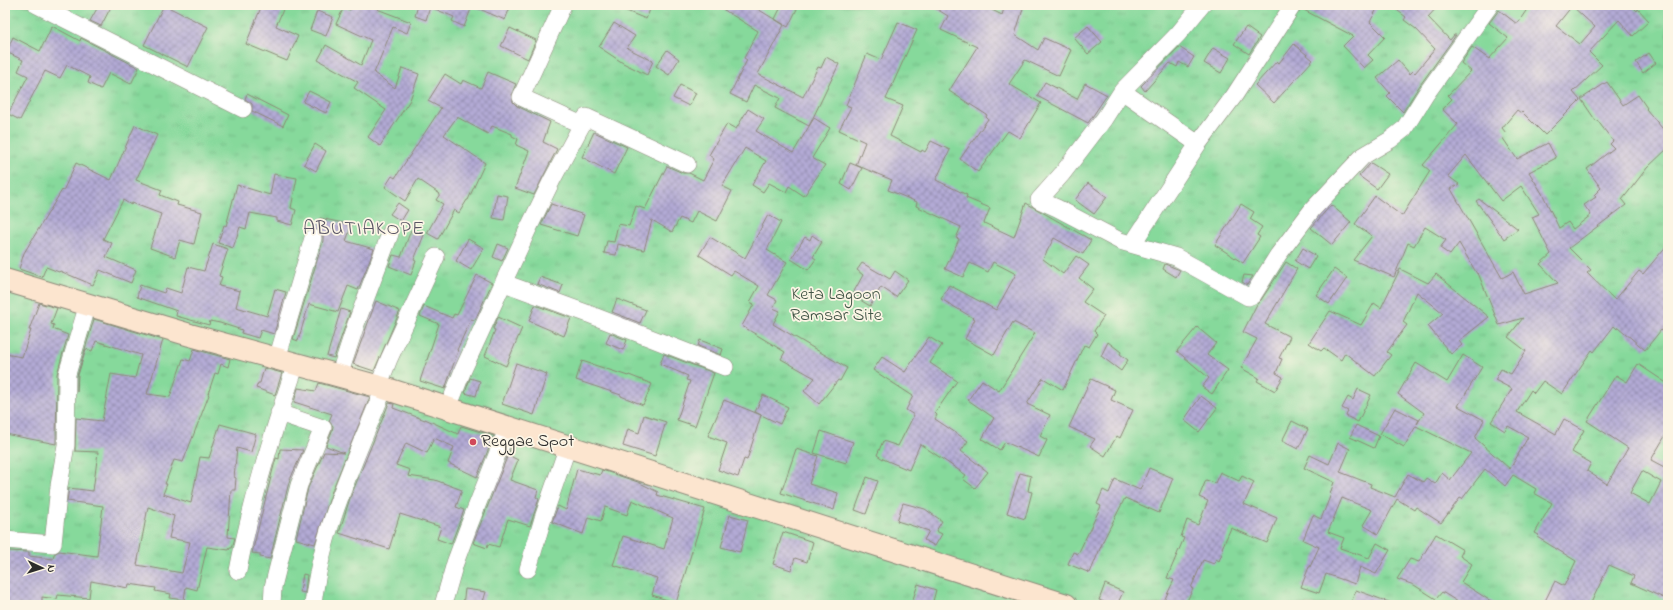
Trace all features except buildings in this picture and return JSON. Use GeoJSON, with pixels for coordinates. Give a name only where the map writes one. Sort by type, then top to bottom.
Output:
{"type":"FeatureCollection","features":[{"type":"Feature","properties":{"kind":"main road"},"geometry":{"type":"LineString","coordinates":[[5,280],[190,335],[381,387],[1066,605]]}},
{"type":"Feature","properties":{"kind":"street"},"geometry":{"type":"LineString","coordinates":[[37,5],[243,109]]}},
{"type":"Feature","properties":{"kind":"street"},"geometry":{"type":"LineString","coordinates":[[563,5],[521,97],[582,125]]}},
{"type":"Feature","properties":{"kind":"street"},"geometry":{"type":"LineString","coordinates":[[1202,5],[1178,34],[1122,91],[1104,118],[1062,174],[1039,200],[1120,241],[1133,243],[1176,257],[1248,297],[1253,295],[1278,255],[1312,210],[1363,156],[1390,140],[1404,129],[1426,94],[1490,5]]}},
{"type":"Feature","properties":{"kind":"street"},"geometry":{"type":"LineString","coordinates":[[1133,243],[1198,144],[1234,96],[1293,5]]}},
{"type":"Feature","properties":{"kind":"street"},"geometry":{"type":"LineString","coordinates":[[1122,91],[1198,144]]}},
{"type":"Feature","properties":{"kind":"street"},"geometry":{"type":"LineString","coordinates":[[448,408],[463,370],[552,180],[586,117],[687,164]]}},
{"type":"Feature","properties":{"kind":"street"},"geometry":{"type":"LineString","coordinates":[[339,376],[356,324],[390,234]]}},
{"type":"Feature","properties":{"kind":"street"},"geometry":{"type":"LineString","coordinates":[[238,570],[242,550],[280,412],[287,362],[313,238]]}},
{"type":"Feature","properties":{"kind":"street"},"geometry":{"type":"LineString","coordinates":[[313,605],[319,568],[340,497],[381,387],[392,352],[436,257]]}},
{"type":"Feature","properties":{"kind":"street"},"geometry":{"type":"LineString","coordinates":[[504,283],[725,367]]}},
{"type":"Feature","properties":{"kind":"street"},"geometry":{"type":"LineString","coordinates":[[5,541],[52,544],[66,445],[67,374],[88,304]]}},
{"type":"Feature","properties":{"kind":"street"},"geometry":{"type":"LineString","coordinates":[[272,605],[273,587],[299,485],[323,428],[280,412]]}},
{"type":"Feature","properties":{"kind":"street"},"geometry":{"type":"LineString","coordinates":[[443,605],[455,563],[508,427]]}},
{"type":"Feature","properties":{"kind":"street"},"geometry":{"type":"LineString","coordinates":[[528,569],[544,515],[568,446]]}},
{"type":"Feature","properties":{"kind":"green space","name":"Keta Lagoon Ramsar Site"},"geometry":{"type":"Polygon","coordinates":[[[5,5],[1668,5],[1668,605],[5,605],[5,5]]]}},
{"type":"Feature","properties":{"kind":"place","name":"Reggae Spot"},"geometry":{"type":"Point","coordinates":[473,442]}},
{"type":"Feature","properties":{"kind":"district","name":"ABUTIAKOPE"},"geometry":{"type":"Point","coordinates":[364,229]}}]}
